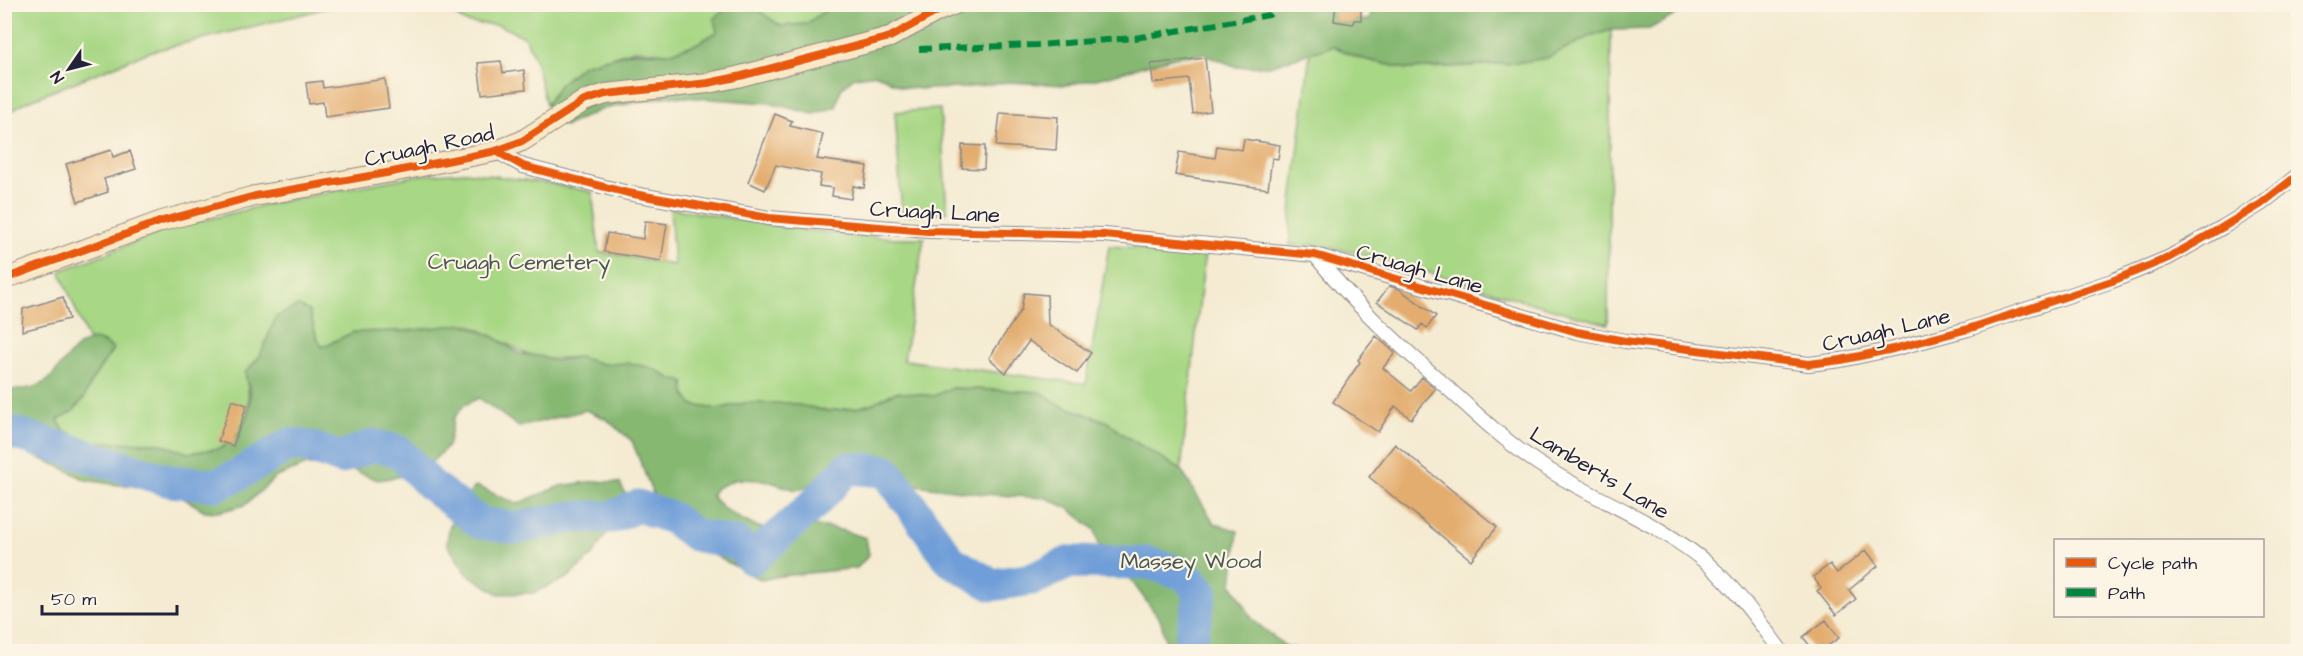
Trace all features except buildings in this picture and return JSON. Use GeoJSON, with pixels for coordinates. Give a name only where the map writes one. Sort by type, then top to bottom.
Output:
{"type":"FeatureCollection","features":[{"type":"Feature","properties":{"kind":"main road","name":"Cruagh Road"},"geometry":{"type":"LineString","coordinates":[[4,279],[162,221],[255,196],[496,151],[522,141],[584,101],[606,94],[708,83],[737,77],[890,37],[955,4]]}},
{"type":"Feature","properties":{"kind":"street","name":"Cruagh Lane"},"geometry":{"type":"LineString","coordinates":[[496,151],[523,166],[628,193],[769,218],[928,231],[1104,236],[1315,255],[1577,332],[1625,341],[1809,364],[1893,349],[1968,329],[2112,281],[2168,258],[2223,227],[2261,204],[2298,176]]}},
{"type":"Feature","properties":{"kind":"street","name":"Lamberts Lane"},"geometry":{"type":"LineString","coordinates":[[1315,255],[1334,279],[1419,362],[1499,435],[1581,489],[1655,527],[1708,565],[1748,607],[1782,651]]}},
{"type":"Feature","properties":{"kind":"green space"},"geometry":{"type":"Polygon","coordinates":[[[5,4],[340,5],[149,52],[23,103],[5,116],[5,4]]]}},
{"type":"Feature","properties":{"kind":"green space"},"geometry":{"type":"Polygon","coordinates":[[[834,4],[1336,4],[1334,21],[1353,24],[1354,20],[1370,20],[1371,10],[1361,8],[1361,5],[1694,5],[1649,29],[1611,30],[1590,36],[1547,58],[1515,63],[1407,69],[1359,58],[1333,46],[1269,66],[1237,67],[1204,54],[1174,57],[1105,77],[1066,85],[1008,82],[963,88],[923,89],[901,87],[877,74],[854,77],[841,89],[836,107],[814,114],[769,103],[670,96],[602,109],[565,126],[546,105],[559,85],[583,65],[632,52],[668,53],[696,44],[717,32],[714,19],[729,5],[759,11],[781,26],[806,24],[834,4]]]}},
{"type":"Feature","properties":{"kind":"green space"},"geometry":{"type":"Polygon","coordinates":[[[436,5],[834,5],[806,24],[781,26],[759,11],[696,44],[668,53],[635,50],[583,65],[559,85],[546,105],[535,59],[525,37],[498,25],[468,23],[436,5]]]}},
{"type":"Feature","properties":{"kind":"green space"},"geometry":{"type":"Polygon","coordinates":[[[1611,30],[1608,324],[1363,254],[1319,246],[1290,245],[1291,212],[1310,53],[1333,46],[1359,58],[1407,69],[1515,63],[1547,58],[1590,36],[1611,30]]]}},
{"type":"Feature","properties":{"kind":"green space"},"geometry":{"type":"Polygon","coordinates":[[[940,109],[947,212],[902,215],[895,112],[940,109]]]}},
{"type":"Feature","properties":{"kind":"green space","name":"Cruagh Cemetery"},"geometry":{"type":"Polygon","coordinates":[[[466,172],[592,192],[599,252],[674,265],[670,208],[828,233],[924,238],[904,360],[1086,384],[1109,246],[1205,252],[1181,470],[1122,434],[1108,422],[1060,405],[1041,392],[951,388],[934,396],[896,392],[871,404],[827,411],[810,407],[745,403],[717,409],[692,405],[685,395],[609,374],[576,357],[538,360],[469,324],[450,330],[354,332],[322,347],[309,311],[276,317],[260,357],[245,373],[248,389],[246,419],[240,431],[221,448],[189,453],[150,443],[94,442],[64,431],[58,420],[73,411],[84,398],[92,380],[113,349],[102,341],[88,340],[60,271],[170,229],[268,204],[419,175],[466,172]]]}},
{"type":"Feature","properties":{"kind":"green space","name":"Massey Wood"},"geometry":{"type":"Polygon","coordinates":[[[298,306],[309,311],[322,347],[354,332],[405,331],[464,324],[494,337],[520,354],[540,356],[554,361],[579,357],[602,364],[630,363],[652,368],[672,379],[684,382],[685,395],[692,405],[717,409],[745,403],[789,403],[827,411],[871,404],[896,392],[934,396],[951,388],[1041,392],[1060,405],[1108,422],[1122,434],[1181,470],[1214,523],[1238,531],[1232,584],[1253,620],[1285,646],[1306,651],[1168,651],[1161,621],[1131,580],[1110,566],[1099,546],[1095,530],[1068,508],[1046,498],[984,494],[877,480],[834,478],[796,490],[764,480],[736,479],[716,488],[711,495],[723,507],[749,523],[775,530],[807,526],[826,527],[866,538],[869,555],[857,568],[761,580],[714,555],[684,544],[663,519],[632,441],[606,419],[586,410],[519,427],[479,398],[464,405],[454,418],[448,446],[420,473],[378,480],[337,464],[307,465],[276,477],[245,505],[218,512],[205,511],[185,499],[154,486],[119,485],[86,480],[5,444],[5,390],[28,388],[44,383],[77,348],[93,340],[102,342],[113,349],[92,380],[84,398],[73,411],[58,420],[64,431],[94,442],[158,443],[188,453],[221,448],[236,438],[249,413],[250,392],[245,373],[260,356],[276,317],[298,306]]]}},
{"type":"Feature","properties":{"kind":"green space"},"geometry":{"type":"Polygon","coordinates":[[[596,481],[620,483],[627,498],[623,517],[604,537],[593,555],[567,578],[533,593],[499,594],[467,574],[447,544],[455,512],[476,486],[517,504],[560,486],[596,481]]]}},
{"type":"Feature","properties":{"kind":"waterway"},"geometry":{"type":"LineString","coordinates":[[4,430],[170,481],[216,485],[238,475],[290,444],[310,447],[341,458],[373,445],[398,451],[432,486],[480,523],[516,528],[572,517],[612,517],[638,506],[672,518],[695,535],[738,544],[752,559],[814,504],[848,468],[886,471],[951,561],[992,585],[1033,579],[1070,562],[1149,563],[1184,574],[1201,592],[1191,640],[1197,652]]}},
{"type":"Feature","properties":{"kind":"marked path"},"geometry":{"type":"LineString","coordinates":[[919,49],[1037,45],[1135,38],[1269,15],[1281,4]]}},
{"type":"Feature","properties":{"kind":"cycle path"},"geometry":{"type":"LineString","coordinates":[[4,279],[162,221],[255,196],[496,151],[522,141],[584,101],[606,94],[708,83],[737,77],[890,37],[955,4]]}},
{"type":"Feature","properties":{"kind":"cycle path"},"geometry":{"type":"LineString","coordinates":[[496,151],[523,166],[628,193],[769,218],[928,231],[1104,235],[1315,255],[1577,332],[1625,341],[1809,364],[1893,349],[1968,329],[2112,281],[2168,258],[2223,227],[2261,204],[2298,175]]}}]}
